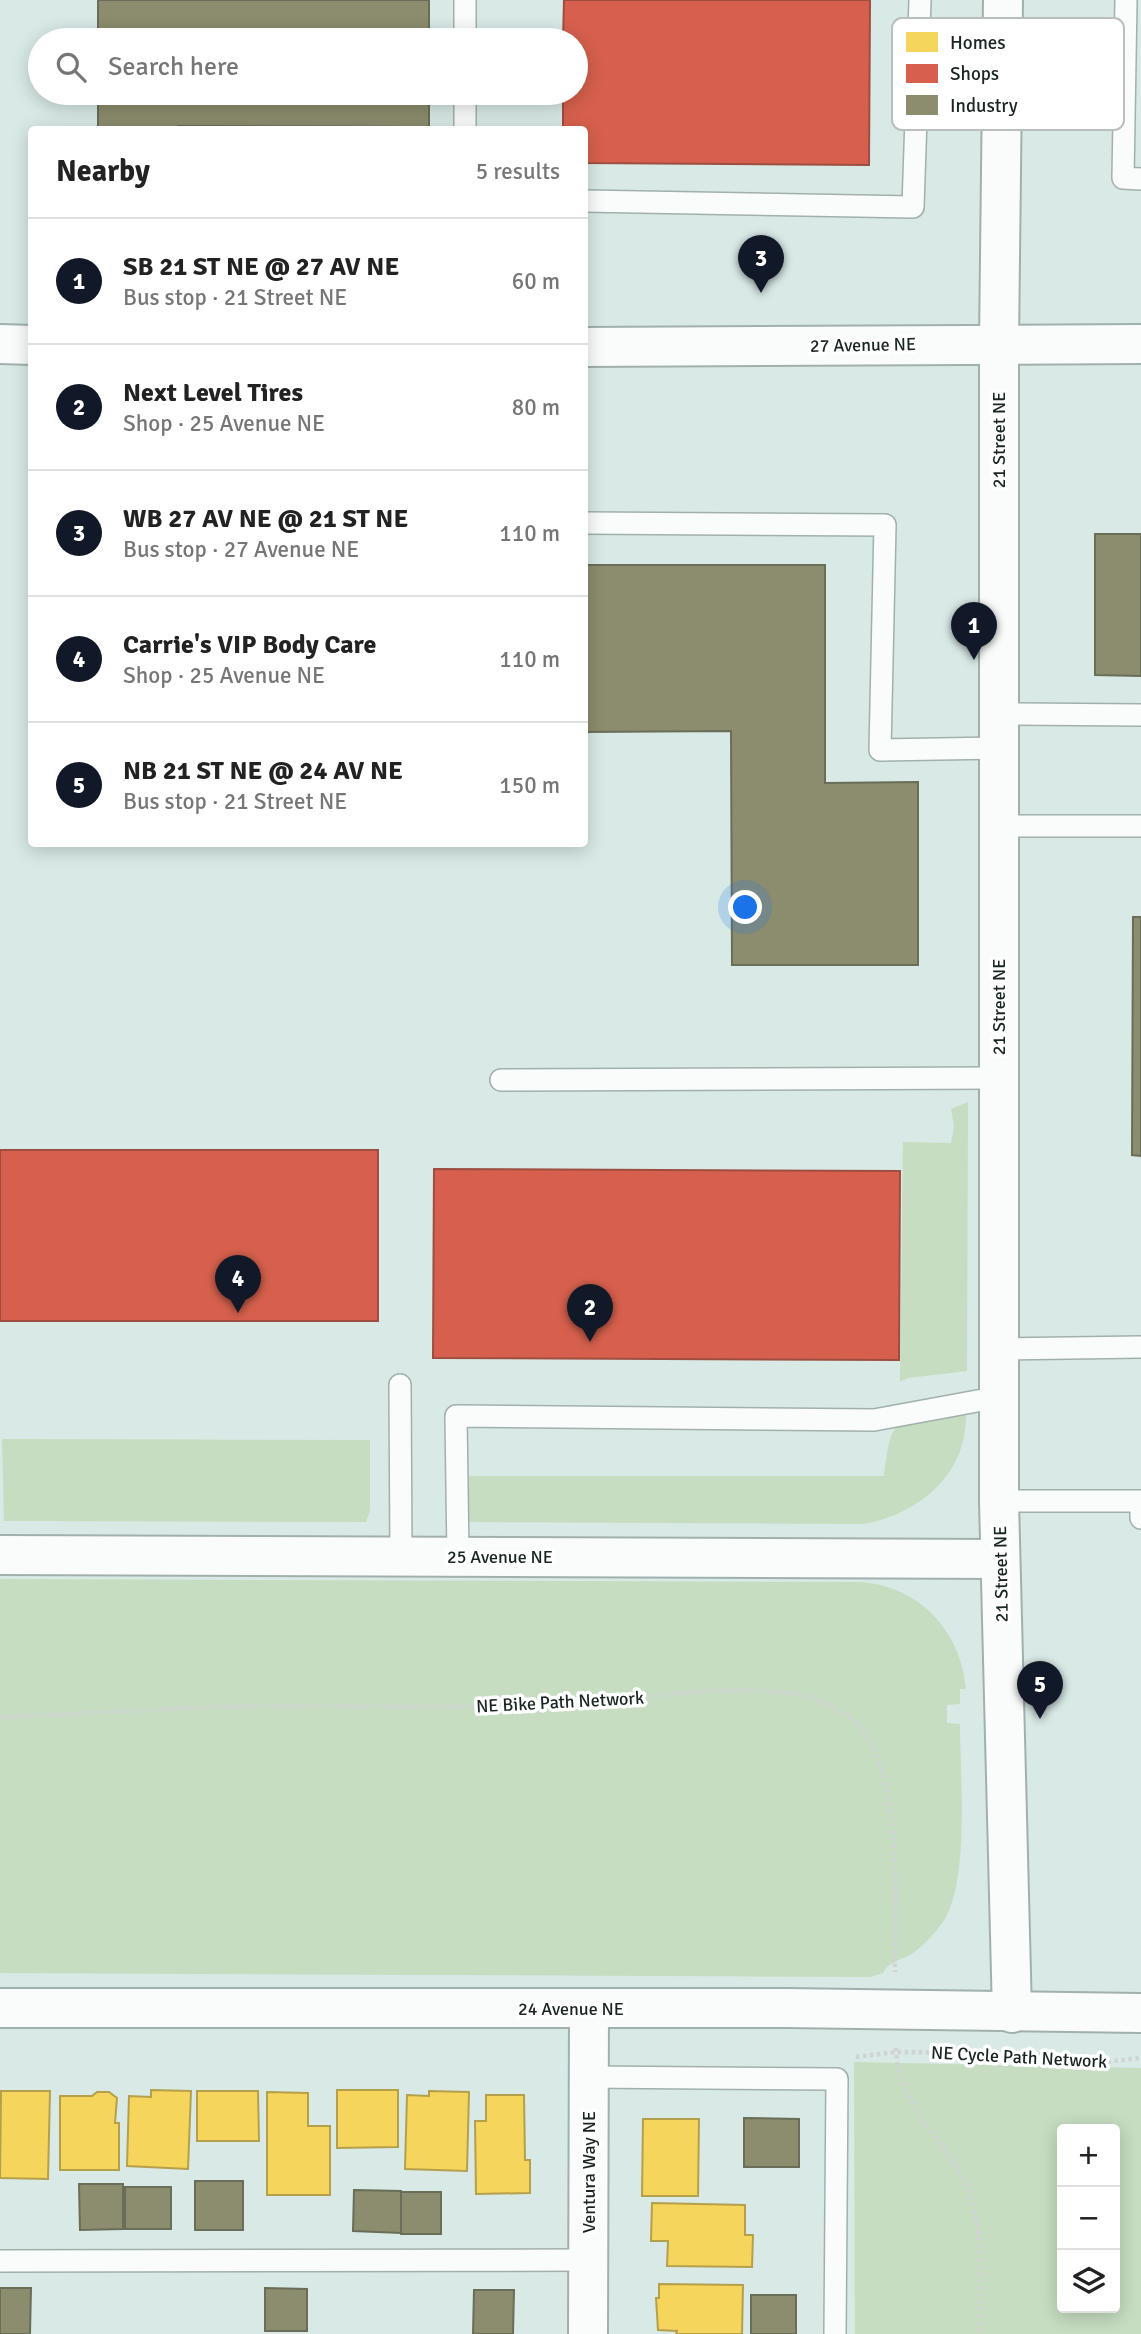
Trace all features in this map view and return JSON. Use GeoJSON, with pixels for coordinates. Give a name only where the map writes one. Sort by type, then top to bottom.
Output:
{"type":"FeatureCollection","features":[{"type":"Feature","properties":{"kind":"street","name":"21 Street NE"},"geometry":{"type":"LineString","coordinates":[[1003,0],[1003,18]]}},
{"type":"Feature","properties":{"kind":"street","name":"21 Street NE"},"geometry":{"type":"LineString","coordinates":[[1001,130],[999,1501],[1012,2013]]}},
{"type":"Feature","properties":{"kind":"street"},"geometry":{"type":"LineString","coordinates":[[0,344],[28,345]]}},
{"type":"Feature","properties":{"kind":"street","name":"27 Avenue NE"},"geometry":{"type":"LineString","coordinates":[[588,347],[1141,344]]}},
{"type":"Feature","properties":{"kind":"street","name":"25 Avenue NE"},"geometry":{"type":"LineString","coordinates":[[0,1555],[1000,1559]]}},
{"type":"Feature","properties":{"kind":"street","name":"24 Avenue NE"},"geometry":{"type":"LineString","coordinates":[[0,2008],[895,2009],[1141,2013]]}},
{"type":"Feature","properties":{"kind":"street","name":"Ventura Way NE"},"geometry":{"type":"LineString","coordinates":[[588,2334],[589,2010]]}},
{"type":"Feature","properties":{"kind":"lane"},"geometry":{"type":"LineString","coordinates":[[465,0],[465,28]]}},
{"type":"Feature","properties":{"kind":"lane"},"geometry":{"type":"LineString","coordinates":[[919,18],[920,0]]}},
{"type":"Feature","properties":{"kind":"lane"},"geometry":{"type":"LineString","coordinates":[[1124,119],[1126,0]]}},
{"type":"Feature","properties":{"kind":"lane"},"geometry":{"type":"LineString","coordinates":[[465,105],[465,126]]}},
{"type":"Feature","properties":{"kind":"lane"},"geometry":{"type":"LineString","coordinates":[[588,201],[913,207],[916,130]]}},
{"type":"Feature","properties":{"kind":"lane"},"geometry":{"type":"LineString","coordinates":[[1124,130],[1123,178],[1141,179]]}},
{"type":"Feature","properties":{"kind":"lane"},"geometry":{"type":"LineString","coordinates":[[588,523],[885,525],[880,750],[999,731],[1141,715]]}},
{"type":"Feature","properties":{"kind":"lane"},"geometry":{"type":"LineString","coordinates":[[999,826],[1141,827]]}},
{"type":"Feature","properties":{"kind":"lane"},"geometry":{"type":"LineString","coordinates":[[501,1080],[999,1078]]}},
{"type":"Feature","properties":{"kind":"lane"},"geometry":{"type":"LineString","coordinates":[[999,1349],[1141,1347]]}},
{"type":"Feature","properties":{"kind":"lane"},"geometry":{"type":"LineString","coordinates":[[400,1385],[401,1557]]}},
{"type":"Feature","properties":{"kind":"lane"},"geometry":{"type":"LineString","coordinates":[[458,1557],[456,1416],[874,1420],[999,1397]]}},
{"type":"Feature","properties":{"kind":"lane"},"geometry":{"type":"LineString","coordinates":[[999,1501],[1141,1501],[1141,1518]]}},
{"type":"Feature","properties":{"kind":"lane"},"geometry":{"type":"LineString","coordinates":[[589,2077],[837,2079],[835,2334]]}},
{"type":"Feature","properties":{"kind":"lane"},"geometry":{"type":"LineString","coordinates":[[0,2261],[589,2260]]}},
{"type":"Feature","properties":{"kind":"path","name":"NE Bike Path Network"},"geometry":{"type":"LineString","coordinates":[[0,1717],[264,1706],[548,1704],[745,1689],[782,1692],[821,1701],[858,1724],[872,1743],[883,1770],[890,1807],[895,1970]]}},
{"type":"Feature","properties":{"kind":"path","name":"NE Cycle Path Network"},"geometry":{"type":"LineString","coordinates":[[975,2053],[896,2052],[912,2107],[967,2187],[978,2223],[979,2334]]}},
{"type":"Feature","properties":{"kind":"path","name":"NE Cycle Path Network"},"geometry":{"type":"LineString","coordinates":[[1014,2053],[1103,2062],[1141,2058]]}},
{"type":"Feature","properties":{"kind":"green space"},"geometry":{"type":"Polygon","coordinates":[[[968,1102],[967,1371],[908,1378],[900,1382],[903,1142],[951,1143],[954,1126],[951,1109],[968,1102]]]}},
{"type":"Feature","properties":{"kind":"green space"},"geometry":{"type":"Polygon","coordinates":[[[950,1415],[966,1416],[958,1457],[948,1474],[920,1501],[884,1519],[864,1524],[467,1522],[468,1476],[884,1476],[889,1442],[898,1426],[916,1420],[950,1415]]]}},
{"type":"Feature","properties":{"kind":"green space"},"geometry":{"type":"Polygon","coordinates":[[[2,1439],[370,1440],[370,1511],[366,1522],[4,1521],[2,1439]]]}},
{"type":"Feature","properties":{"kind":"green space"},"geometry":{"type":"Polygon","coordinates":[[[0,1579],[859,1582],[880,1585],[900,1592],[933,1614],[946,1630],[962,1668],[966,1689],[960,1689],[960,1704],[947,1705],[947,1723],[960,1724],[961,1770],[960,1855],[951,1904],[943,1922],[922,1946],[892,1963],[883,1973],[870,1977],[0,1973],[0,1579]]]}},
{"type":"Feature","properties":{"kind":"green space"},"geometry":{"type":"Polygon","coordinates":[[[854,2062],[1141,2068],[1141,2334],[855,2334],[854,2062]]]}},
{"type":"Feature","properties":{"kind":"building: Homes"},"geometry":{"type":"Polygon","coordinates":[[[151,2090],[191,2091],[188,2169],[127,2166],[129,2096],[151,2097],[151,2090]]]}},
{"type":"Feature","properties":{"kind":"building: Homes"},"geometry":{"type":"Polygon","coordinates":[[[337,2090],[398,2090],[398,2147],[337,2148],[337,2090]]]}},
{"type":"Feature","properties":{"kind":"building: Homes"},"geometry":{"type":"Polygon","coordinates":[[[1,2091],[50,2091],[48,2179],[0,2178],[1,2091]]]}},
{"type":"Feature","properties":{"kind":"building: Homes"},"geometry":{"type":"Polygon","coordinates":[[[197,2091],[258,2091],[259,2141],[197,2141],[197,2091]]]}},
{"type":"Feature","properties":{"kind":"building: Homes"},"geometry":{"type":"Polygon","coordinates":[[[429,2091],[469,2092],[467,2171],[405,2169],[407,2095],[429,2096],[429,2091]]]}},
{"type":"Feature","properties":{"kind":"building: Homes"},"geometry":{"type":"Polygon","coordinates":[[[97,2092],[109,2092],[117,2098],[115,2123],[119,2123],[119,2170],[60,2170],[60,2096],[92,2096],[97,2092]]]}},
{"type":"Feature","properties":{"kind":"building: Homes"},"geometry":{"type":"Polygon","coordinates":[[[267,2092],[308,2093],[308,2126],[330,2126],[330,2195],[267,2195],[267,2092]]]}},
{"type":"Feature","properties":{"kind":"building: Homes"},"geometry":{"type":"Polygon","coordinates":[[[486,2095],[524,2095],[525,2160],[530,2160],[530,2193],[476,2194],[475,2121],[486,2121],[486,2095]]]}},
{"type":"Feature","properties":{"kind":"building: Homes"},"geometry":{"type":"Polygon","coordinates":[[[643,2119],[699,2119],[698,2196],[642,2196],[643,2119]]]}},
{"type":"Feature","properties":{"kind":"building: Homes"},"geometry":{"type":"Polygon","coordinates":[[[652,2203],[745,2205],[745,2235],[753,2235],[752,2267],[667,2266],[668,2241],[651,2241],[652,2203]]]}},
{"type":"Feature","properties":{"kind":"building: Homes"},"geometry":{"type":"Polygon","coordinates":[[[659,2284],[743,2285],[742,2334],[676,2334],[677,2331],[658,2330],[656,2298],[659,2298],[659,2284]]]}},
{"type":"Feature","properties":{"kind":"building: Shops"},"geometry":{"type":"Polygon","coordinates":[[[564,0],[870,0],[869,165],[588,163],[588,126],[563,126],[563,105],[588,105],[588,28],[563,28],[564,0]]]}},
{"type":"Feature","properties":{"kind":"building: Shops"},"geometry":{"type":"Polygon","coordinates":[[[0,1150],[378,1150],[378,1321],[0,1321],[0,1150]]]}},
{"type":"Feature","properties":{"kind":"building: Shops"},"geometry":{"type":"Polygon","coordinates":[[[434,1169],[900,1171],[899,1360],[433,1358],[434,1169]]]}},
{"type":"Feature","properties":{"kind":"building: Industry"},"geometry":{"type":"Polygon","coordinates":[[[98,0],[429,0],[429,28],[98,28],[98,0]]]}},
{"type":"Feature","properties":{"kind":"building: Industry"},"geometry":{"type":"Polygon","coordinates":[[[98,105],[429,105],[429,126],[98,126],[98,105]]]}},
{"type":"Feature","properties":{"kind":"building: Industry"},"geometry":{"type":"Polygon","coordinates":[[[1095,534],[1141,534],[1141,676],[1095,675],[1095,534]]]}},
{"type":"Feature","properties":{"kind":"building: Industry"},"geometry":{"type":"Polygon","coordinates":[[[588,565],[825,565],[825,783],[918,782],[918,965],[732,965],[731,731],[588,732],[588,565]]]}},
{"type":"Feature","properties":{"kind":"building: Industry"},"geometry":{"type":"Polygon","coordinates":[[[1133,917],[1141,917],[1141,1156],[1132,1155],[1133,917]]]}},
{"type":"Feature","properties":{"kind":"building: Industry"},"geometry":{"type":"Polygon","coordinates":[[[744,2118],[799,2119],[799,2167],[744,2167],[744,2118]]]}},
{"type":"Feature","properties":{"kind":"building: Industry"},"geometry":{"type":"Polygon","coordinates":[[[195,2181],[243,2181],[243,2230],[195,2230],[195,2181]]]}},
{"type":"Feature","properties":{"kind":"building: Industry"},"geometry":{"type":"Polygon","coordinates":[[[79,2184],[123,2184],[123,2229],[80,2230],[79,2184]]]}},
{"type":"Feature","properties":{"kind":"building: Industry"},"geometry":{"type":"Polygon","coordinates":[[[125,2187],[171,2187],[171,2229],[125,2229],[125,2187]]]}},
{"type":"Feature","properties":{"kind":"building: Industry"},"geometry":{"type":"Polygon","coordinates":[[[354,2190],[401,2191],[401,2233],[353,2231],[354,2190]]]}},
{"type":"Feature","properties":{"kind":"building: Industry"},"geometry":{"type":"Polygon","coordinates":[[[401,2192],[441,2192],[441,2234],[401,2234],[401,2192]]]}},
{"type":"Feature","properties":{"kind":"building: Industry"},"geometry":{"type":"Polygon","coordinates":[[[0,2288],[31,2288],[30,2334],[0,2334],[0,2288]]]}},
{"type":"Feature","properties":{"kind":"building: Industry"},"geometry":{"type":"Polygon","coordinates":[[[265,2288],[307,2289],[307,2331],[265,2331],[265,2288]]]}},
{"type":"Feature","properties":{"kind":"building: Industry"},"geometry":{"type":"Polygon","coordinates":[[[474,2290],[514,2290],[513,2334],[473,2334],[474,2290]]]}},
{"type":"Feature","properties":{"kind":"building: Industry"},"geometry":{"type":"Polygon","coordinates":[[[751,2295],[796,2295],[796,2334],[751,2334],[751,2295]]]}},
{"type":"Feature","properties":{"kind":"place","name":"WB 27 AV NE @ 21 ST NE"},"geometry":{"type":"Point","coordinates":[761,293]}},
{"type":"Feature","properties":{"kind":"place","name":"SB 21 ST NE @ 27 AV NE"},"geometry":{"type":"Point","coordinates":[974,660]}},
{"type":"Feature","properties":{"kind":"place","name":"Carrie's VIP Body Care"},"geometry":{"type":"Point","coordinates":[238,1313]}},
{"type":"Feature","properties":{"kind":"place","name":"Next Level Tires"},"geometry":{"type":"Point","coordinates":[590,1342]}},
{"type":"Feature","properties":{"kind":"place","name":"NB 21 ST NE @ 24 AV NE"},"geometry":{"type":"Point","coordinates":[1040,1719]}}]}
